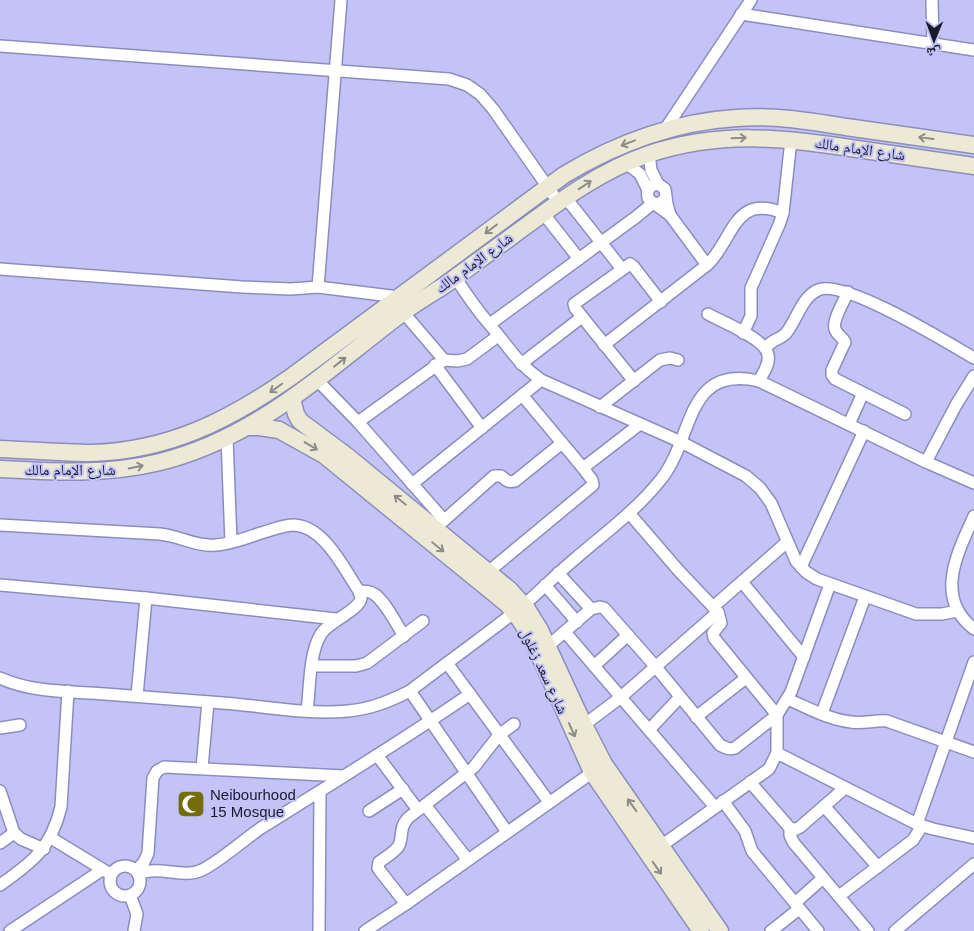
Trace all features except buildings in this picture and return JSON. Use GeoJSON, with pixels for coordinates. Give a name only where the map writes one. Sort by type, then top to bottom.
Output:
{"type":"FeatureCollection","features":[{"type":"Feature","properties":{"kind":"street"},"geometry":{"type":"LineString","coordinates":[[318,287],[341,0]]}},
{"type":"Feature","properties":{"kind":"street"},"geometry":{"type":"LineString","coordinates":[[664,131],[751,0]]}},
{"type":"Feature","properties":{"kind":"street"},"geometry":{"type":"LineString","coordinates":[[932,0],[934,18],[933,44]]}},
{"type":"Feature","properties":{"kind":"street"},"geometry":{"type":"LineString","coordinates":[[741,14],[974,50]]}},
{"type":"Feature","properties":{"kind":"street"},"geometry":{"type":"LineString","coordinates":[[0,46],[449,78],[467,85],[480,94],[493,109],[548,187],[602,243],[622,269]]}},
{"type":"Feature","properties":{"kind":"street","name":"شارع الإمام مالك"},"geometry":{"type":"LineString","coordinates":[[0,469],[67,472],[121,470],[176,458],[227,438],[249,427],[317,380],[401,304],[430,274],[564,175],[602,154],[636,140],[664,131],[712,120],[761,117],[974,145]]}},
{"type":"Feature","properties":{"kind":"street","name":"شارع الإمام مالك"},"geometry":{"type":"LineString","coordinates":[[0,448],[71,453],[116,451],[161,442],[204,428],[249,406],[401,304],[441,288],[598,176],[649,154],[689,144],[750,137],[791,140],[974,166]]}},
{"type":"Feature","properties":{"kind":"street"},"geometry":{"type":"LineString","coordinates":[[744,333],[750,316],[751,288],[783,213],[791,140]]}},
{"type":"Feature","properties":{"kind":"street"},"geometry":{"type":"LineString","coordinates":[[649,154],[653,187],[648,198],[658,202],[670,215],[707,265]]}},
{"type":"Feature","properties":{"kind":"street"},"geometry":{"type":"LineString","coordinates":[[490,324],[658,202],[665,189],[653,187],[626,163]]}},
{"type":"Feature","properties":{"kind":"street"},"geometry":{"type":"LineString","coordinates":[[604,345],[715,258],[740,216],[755,208],[763,207],[783,213]]}},
{"type":"Feature","properties":{"kind":"street"},"geometry":{"type":"LineString","coordinates":[[543,214],[579,259]]}},
{"type":"Feature","properties":{"kind":"street"},"geometry":{"type":"LineString","coordinates":[[470,245],[472,257],[481,258]]}},
{"type":"Feature","properties":{"kind":"street"},"geometry":{"type":"LineString","coordinates":[[634,381],[575,308],[574,303],[628,264],[633,266],[661,302]]}},
{"type":"Feature","properties":{"kind":"street"},"geometry":{"type":"LineString","coordinates":[[0,269],[242,287],[291,289],[318,287],[401,304],[482,428]]}},
{"type":"Feature","properties":{"kind":"street"},"geometry":{"type":"LineString","coordinates":[[430,274],[434,274],[442,279],[441,288]]}},
{"type":"Feature","properties":{"kind":"street"},"geometry":{"type":"LineString","coordinates":[[455,277],[483,318],[490,324],[521,364],[541,380],[681,442],[746,476],[760,488],[771,503],[792,554],[801,567],[816,579],[916,614],[942,614],[957,611]]}},
{"type":"Feature","properties":{"kind":"street"},"geometry":{"type":"LineString","coordinates":[[766,348],[772,341],[787,333],[806,299],[816,290],[829,288],[848,292],[908,321],[974,358]]}},
{"type":"Feature","properties":{"kind":"street"},"geometry":{"type":"LineString","coordinates":[[848,292],[834,323],[837,333],[843,338],[844,342],[832,373],[835,379],[905,414]]}},
{"type":"Feature","properties":{"kind":"street"},"geometry":{"type":"LineString","coordinates":[[708,314],[758,340],[766,348],[769,356],[760,380]]}},
{"type":"Feature","properties":{"kind":"street"},"geometry":{"type":"LineString","coordinates":[[521,364],[582,317]]}},
{"type":"Feature","properties":{"kind":"street"},"geometry":{"type":"LineString","coordinates":[[358,422],[440,363],[467,359],[498,336]]}},
{"type":"Feature","properties":{"kind":"street"},"geometry":{"type":"LineString","coordinates":[[600,407],[660,360],[670,358],[678,360]]}},
{"type":"Feature","properties":{"kind":"street"},"geometry":{"type":"LineString","coordinates":[[926,462],[952,412],[974,376]]}},
{"type":"Feature","properties":{"kind":"street"},"geometry":{"type":"LineString","coordinates":[[0,678],[22,686],[43,690],[307,711],[349,711],[369,708],[390,701],[410,691],[518,608],[629,513],[663,476],[673,460],[695,407],[703,394],[715,384],[729,378],[744,377],[760,380],[926,462],[974,483]]}},
{"type":"Feature","properties":{"kind":"street"},"geometry":{"type":"LineString","coordinates":[[317,380],[358,422],[412,484],[440,524],[494,476],[501,476],[506,481],[515,481],[562,443]]}},
{"type":"Feature","properties":{"kind":"street"},"geometry":{"type":"LineString","coordinates":[[412,484],[541,380]]}},
{"type":"Feature","properties":{"kind":"street"},"geometry":{"type":"LineString","coordinates":[[849,424],[864,393]]}},
{"type":"Feature","properties":{"kind":"street"},"geometry":{"type":"LineString","coordinates":[[488,572],[592,488],[593,481],[522,395]]}},
{"type":"Feature","properties":{"kind":"street","name":"شارع سعد زغلول"},"geometry":{"type":"LineString","coordinates":[[292,399],[293,407],[300,421],[440,524],[488,572],[510,590],[532,639],[598,768],[701,931]]}},
{"type":"Feature","properties":{"kind":"street"},"geometry":{"type":"LineString","coordinates":[[583,468],[640,424]]}},
{"type":"Feature","properties":{"kind":"street","name":"شارع سعد زغلول"},"geometry":{"type":"LineString","coordinates":[[249,427],[279,430],[324,455],[500,596],[534,620],[548,646],[584,726],[598,768],[661,846],[720,931]]}},
{"type":"Feature","properties":{"kind":"street"},"geometry":{"type":"LineString","coordinates":[[801,567],[864,431]]}},
{"type":"Feature","properties":{"kind":"street"},"geometry":{"type":"LineString","coordinates":[[227,438],[231,542]]}},
{"type":"Feature","properties":{"kind":"street"},"geometry":{"type":"LineString","coordinates":[[629,513],[715,609],[721,623],[713,633],[714,638],[777,715],[777,753],[769,769],[661,846]]}},
{"type":"Feature","properties":{"kind":"street"},"geometry":{"type":"LineString","coordinates":[[974,516],[953,571],[951,584],[952,598],[957,611],[964,621],[974,629]]}},
{"type":"Feature","properties":{"kind":"street"},"geometry":{"type":"LineString","coordinates":[[0,525],[172,535],[205,545],[231,542],[284,526],[295,525],[316,532],[324,540],[359,591],[361,598],[358,605],[336,619],[321,633],[314,648],[307,711]]}},
{"type":"Feature","properties":{"kind":"street"},"geometry":{"type":"LineString","coordinates":[[584,726],[655,666],[742,582],[787,542]]}},
{"type":"Feature","properties":{"kind":"street"},"geometry":{"type":"LineString","coordinates":[[558,573],[591,609]]}},
{"type":"Feature","properties":{"kind":"street"},"geometry":{"type":"LineString","coordinates":[[742,582],[804,657]]}},
{"type":"Feature","properties":{"kind":"street"},"geometry":{"type":"LineString","coordinates":[[548,646],[591,609],[604,608],[720,745],[726,749],[731,749],[735,748],[777,715],[787,699],[795,683],[830,584]]}},
{"type":"Feature","properties":{"kind":"street"},"geometry":{"type":"LineString","coordinates":[[0,585],[146,598],[336,619]]}},
{"type":"Feature","properties":{"kind":"street"},"geometry":{"type":"LineString","coordinates":[[545,585],[577,622]]}},
{"type":"Feature","properties":{"kind":"street"},"geometry":{"type":"LineString","coordinates":[[359,591],[367,591],[380,599],[404,636]]}},
{"type":"Feature","properties":{"kind":"street"},"geometry":{"type":"LineString","coordinates":[[822,713],[865,597]]}},
{"type":"Feature","properties":{"kind":"street"},"geometry":{"type":"LineString","coordinates":[[137,696],[146,598]]}},
{"type":"Feature","properties":{"kind":"street"},"geometry":{"type":"LineString","coordinates":[[312,666],[362,665],[367,663],[423,621]]}},
{"type":"Feature","properties":{"kind":"street"},"geometry":{"type":"LineString","coordinates":[[565,632],[649,730],[745,830],[752,851],[818,931]]}},
{"type":"Feature","properties":{"kind":"street"},"geometry":{"type":"LineString","coordinates":[[594,666],[628,635]]}},
{"type":"Feature","properties":{"kind":"street"},"geometry":{"type":"LineString","coordinates":[[839,896],[913,840],[974,662]]}},
{"type":"Feature","properties":{"kind":"street"},"geometry":{"type":"LineString","coordinates":[[447,663],[549,802]]}},
{"type":"Feature","properties":{"kind":"street"},"geometry":{"type":"LineString","coordinates":[[696,717],[746,678]]}},
{"type":"Feature","properties":{"kind":"street"},"geometry":{"type":"LineString","coordinates":[[0,885],[27,866],[44,849],[57,823],[61,807],[68,691]]}},
{"type":"Feature","properties":{"kind":"street"},"geometry":{"type":"LineString","coordinates":[[410,691],[507,832]]}},
{"type":"Feature","properties":{"kind":"street"},"geometry":{"type":"LineString","coordinates":[[10,931],[107,872],[117,868],[125,866],[137,872],[152,870],[187,872],[202,870],[259,830],[470,694]]}},
{"type":"Feature","properties":{"kind":"street"},"geometry":{"type":"LineString","coordinates":[[649,730],[680,697]]}},
{"type":"Feature","properties":{"kind":"street"},"geometry":{"type":"LineString","coordinates":[[787,699],[841,721],[852,723],[875,720],[887,721],[974,752]]}},
{"type":"Feature","properties":{"kind":"street"},"geometry":{"type":"LineString","coordinates":[[202,768],[208,702]]}},
{"type":"Feature","properties":{"kind":"street"},"geometry":{"type":"LineString","coordinates":[[406,904],[380,871],[379,862],[397,848],[400,843],[403,823],[466,773],[482,758],[499,734],[514,724]]}},
{"type":"Feature","properties":{"kind":"street"},"geometry":{"type":"LineString","coordinates":[[0,728],[20,725]]}},
{"type":"Feature","properties":{"kind":"street"},"geometry":{"type":"LineString","coordinates":[[777,753],[919,825],[974,838]]}},
{"type":"Feature","properties":{"kind":"street"},"geometry":{"type":"LineString","coordinates":[[377,755],[403,789],[468,860]]}},
{"type":"Feature","properties":{"kind":"street"},"geometry":{"type":"LineString","coordinates":[[137,872],[148,853],[152,782],[155,774],[161,769],[168,766],[344,776]]}},
{"type":"Feature","properties":{"kind":"street"},"geometry":{"type":"LineString","coordinates":[[365,931],[598,768]]}},
{"type":"Feature","properties":{"kind":"street"},"geometry":{"type":"LineString","coordinates":[[750,782],[790,828],[794,830],[845,788]]}},
{"type":"Feature","properties":{"kind":"street"},"geometry":{"type":"LineString","coordinates":[[369,811],[403,789]]}},
{"type":"Feature","properties":{"kind":"street"},"geometry":{"type":"LineString","coordinates":[[0,791],[14,833],[21,839],[44,849]]}},
{"type":"Feature","properties":{"kind":"street"},"geometry":{"type":"LineString","coordinates":[[319,931],[320,792]]}},
{"type":"Feature","properties":{"kind":"street"},"geometry":{"type":"LineString","coordinates":[[824,806],[878,867]]}},
{"type":"Feature","properties":{"kind":"street"},"geometry":{"type":"LineString","coordinates":[[790,828],[793,842],[868,931]]}},
{"type":"Feature","properties":{"kind":"street"},"geometry":{"type":"LineString","coordinates":[[0,843],[14,833]]}},
{"type":"Feature","properties":{"kind":"street"},"geometry":{"type":"LineString","coordinates":[[51,838],[107,872],[114,890],[121,895],[134,893],[139,886],[140,882],[137,872]]}},
{"type":"Feature","properties":{"kind":"street"},"geometry":{"type":"LineString","coordinates":[[895,931],[974,864]]}},
{"type":"Feature","properties":{"kind":"street"},"geometry":{"type":"LineString","coordinates":[[771,931],[823,878]]}},
{"type":"Feature","properties":{"kind":"street"},"geometry":{"type":"LineString","coordinates":[[130,894],[137,914],[134,931]]}},
{"type":"Feature","properties":{"kind":"street"},"geometry":{"type":"LineString","coordinates":[[0,925],[4,931]]}},
{"type":"Feature","properties":{"kind":"place","name":"Neibourhood 15 Mosque"},"geometry":{"type":"Point","coordinates":[191,804]}}]}
